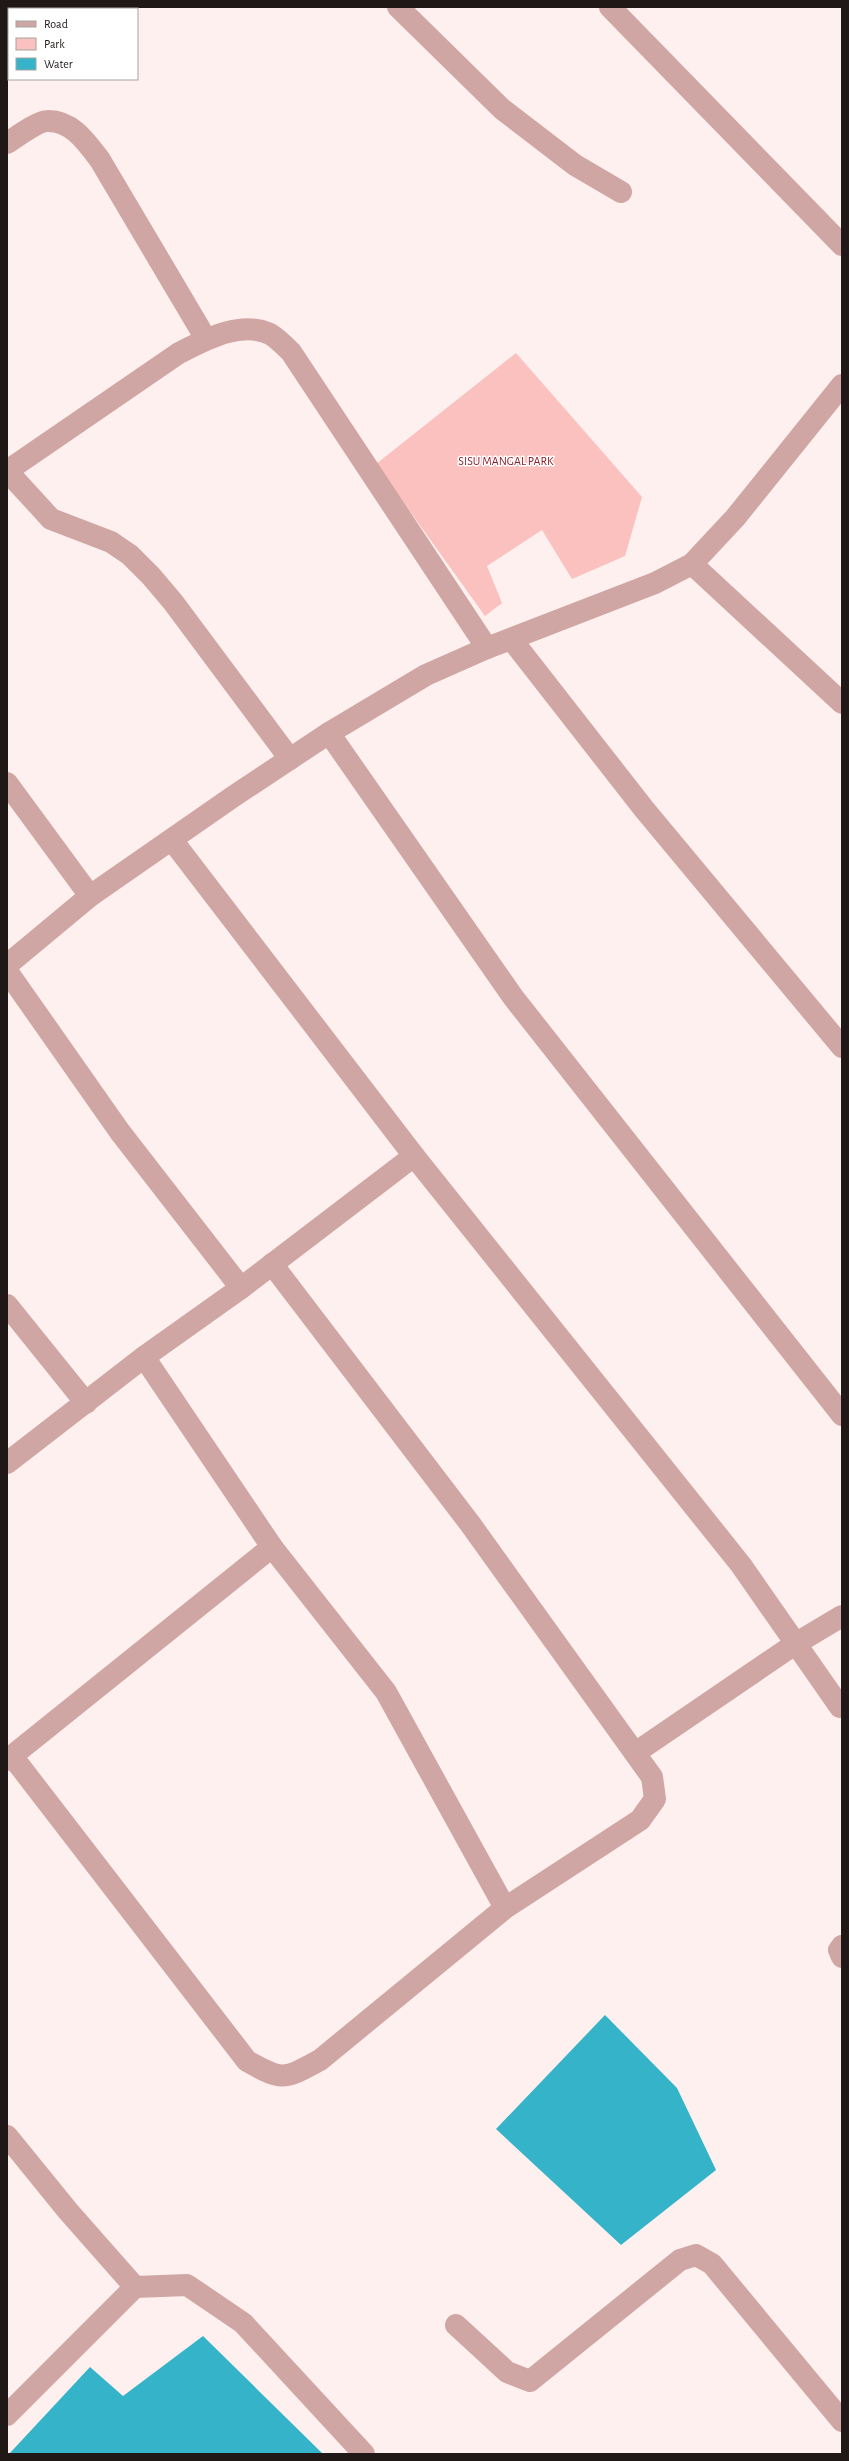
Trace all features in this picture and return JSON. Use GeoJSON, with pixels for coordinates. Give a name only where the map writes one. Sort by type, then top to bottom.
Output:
{"type":"FeatureCollection","features":[{"type":"Feature","properties":{"kind":"street"},"geometry":{"type":"LineString","coordinates":[[398,7],[502,109],[575,165],[621,192]]}},
{"type":"Feature","properties":{"kind":"street"},"geometry":{"type":"LineString","coordinates":[[610,7],[842,245]]}},
{"type":"Feature","properties":{"kind":"street"},"geometry":{"type":"LineString","coordinates":[[7,143],[46,120],[62,123],[82,137],[100,160],[206,339]]}},
{"type":"Feature","properties":{"kind":"street"},"geometry":{"type":"LineString","coordinates":[[290,758],[173,602],[130,555],[110,542],[51,519],[7,471],[179,353],[206,339],[245,328],[270,334],[291,352],[487,648]]}},
{"type":"Feature","properties":{"kind":"street"},"geometry":{"type":"LineString","coordinates":[[7,965],[90,896],[290,758],[426,675],[487,648],[512,640],[655,583],[692,564],[735,518],[842,385]]}},
{"type":"Feature","properties":{"kind":"street"},"geometry":{"type":"LineString","coordinates":[[692,564],[842,703]]}},
{"type":"Feature","properties":{"kind":"street"},"geometry":{"type":"LineString","coordinates":[[512,640],[644,809],[842,1047]]}},
{"type":"Feature","properties":{"kind":"street"},"geometry":{"type":"LineString","coordinates":[[329,733],[513,997],[842,1415]]}},
{"type":"Feature","properties":{"kind":"street"},"geometry":{"type":"LineString","coordinates":[[7,783],[90,896]]}},
{"type":"Feature","properties":{"kind":"street"},"geometry":{"type":"LineString","coordinates":[[172,840],[414,1156],[741,1566],[840,1707]]}},
{"type":"Feature","properties":{"kind":"street"},"geometry":{"type":"LineString","coordinates":[[7,971],[120,1132],[241,1288]]}},
{"type":"Feature","properties":{"kind":"street"},"geometry":{"type":"LineString","coordinates":[[7,1463],[144,1357],[241,1288],[414,1156]]}},
{"type":"Feature","properties":{"kind":"street"},"geometry":{"type":"LineString","coordinates":[[272,1264],[471,1525],[635,1753],[652,1777],[655,1799],[640,1820],[505,1908],[320,2060],[287,2077],[270,2074],[247,2061],[10,1758],[272,1547]]}},
{"type":"Feature","properties":{"kind":"street"},"geometry":{"type":"LineString","coordinates":[[7,1305],[86,1403]]}},
{"type":"Feature","properties":{"kind":"street"},"geometry":{"type":"LineString","coordinates":[[144,1357],[272,1547],[386,1692],[505,1908]]}},
{"type":"Feature","properties":{"kind":"street"},"geometry":{"type":"LineString","coordinates":[[635,1753],[796,1644],[842,1616]]}},
{"type":"Feature","properties":{"kind":"street"},"geometry":{"type":"LineString","coordinates":[[842,1946],[839,1950],[842,1957]]}},
{"type":"Feature","properties":{"kind":"street"},"geometry":{"type":"LineString","coordinates":[[7,2136],[68,2211],[135,2287]]}},
{"type":"Feature","properties":{"kind":"street"},"geometry":{"type":"LineString","coordinates":[[456,2325],[507,2372],[530,2381],[680,2260],[696,2255],[712,2264],[842,2421]]}},
{"type":"Feature","properties":{"kind":"street"},"geometry":{"type":"LineString","coordinates":[[7,2415],[135,2287],[187,2285],[243,2323],[364,2454]]}},
{"type":"Feature","properties":{"kind":"green space","name":"SISU MANGAL PARK"},"geometry":{"type":"Polygon","coordinates":[[[516,353],[642,497],[625,556],[572,579],[542,530],[487,566],[502,603],[485,616],[376,464],[516,353]]]}},
{"type":"Feature","properties":{"kind":"water"},"geometry":{"type":"Polygon","coordinates":[[[605,2015],[677,2088],[716,2170],[621,2245],[496,2129],[605,2015]]]}},
{"type":"Feature","properties":{"kind":"water"},"geometry":{"type":"Polygon","coordinates":[[[203,2336],[323,2454],[9,2454],[90,2367],[123,2396],[203,2336]]]}}]}
